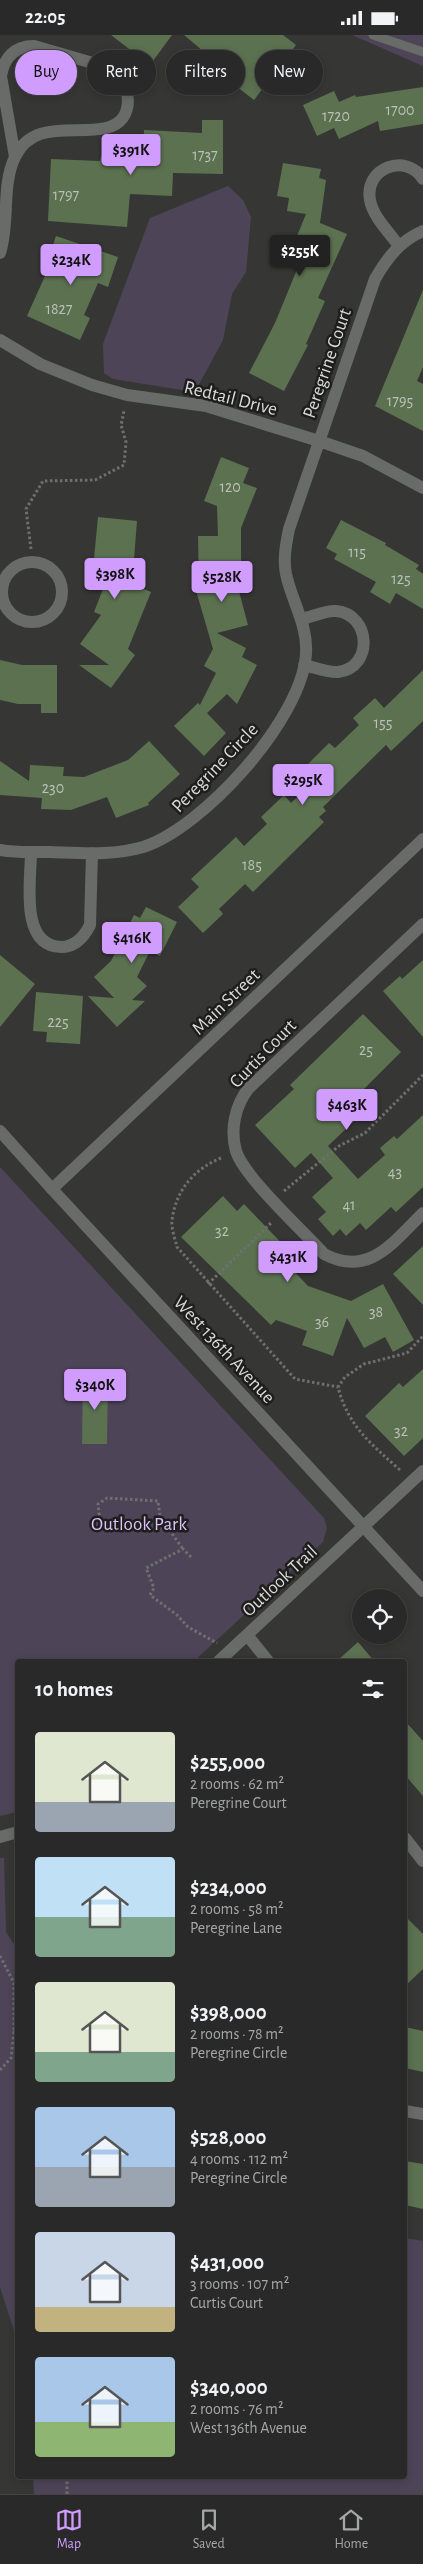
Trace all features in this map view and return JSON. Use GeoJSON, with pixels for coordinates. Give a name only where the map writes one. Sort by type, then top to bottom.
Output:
{"type":"FeatureCollection","features":[{"type":"Feature","properties":{"kind":"street"},"geometry":{"type":"LineString","coordinates":[[0,253],[7,222],[8,186],[15,157],[1,76],[4,63],[18,49],[34,46],[110,68],[123,80],[128,92],[128,104],[125,114],[118,123],[106,128],[55,129],[27,142],[15,157]]}},
{"type":"Feature","properties":{"kind":"street"},"geometry":{"type":"LineString","coordinates":[[399,246],[374,211],[369,189],[374,177],[392,165],[404,165],[412,168],[423,179]]}},
{"type":"Feature","properties":{"kind":"street","name":"Peregrine Court"},"geometry":{"type":"LineString","coordinates":[[319,441],[375,279],[387,259],[399,246],[423,231]]}},
{"type":"Feature","properties":{"kind":"street","name":"Redtail Drive"},"geometry":{"type":"LineString","coordinates":[[0,340],[40,364],[92,385],[127,395],[206,406],[319,441],[363,456],[423,488]]}},
{"type":"Feature","properties":{"kind":"street","name":"Peregrine Circle"},"geometry":{"type":"LineString","coordinates":[[0,850],[117,853],[144,846],[168,836],[191,820],[266,745],[283,717],[304,665],[306,645],[302,619],[286,575],[285,548],[319,441]]}},
{"type":"Feature","properties":{"kind":"street"},"geometry":{"type":"LineString","coordinates":[[32,561],[43,563],[53,569],[60,579],[63,589],[62,600],[57,610],[49,618],[39,622],[28,622],[18,619],[2,603],[4,579],[11,570],[21,564],[32,561]]}},
{"type":"Feature","properties":{"kind":"street"},"geometry":{"type":"LineString","coordinates":[[302,619],[334,611],[345,613],[354,619],[361,628],[364,639],[363,651],[357,662],[350,668],[339,672],[331,672],[304,665]]}},
{"type":"Feature","properties":{"kind":"street","name":"Main Street"},"geometry":{"type":"LineString","coordinates":[[52,1189],[423,839]]}},
{"type":"Feature","properties":{"kind":"street"},"geometry":{"type":"LineString","coordinates":[[31,852],[32,925],[42,941],[54,947],[66,947],[77,943],[85,935],[90,925],[92,853]]}},
{"type":"Feature","properties":{"kind":"street","name":"Curtis Court"},"geometry":{"type":"LineString","coordinates":[[423,924],[248,1089],[240,1100],[235,1116],[236,1152],[246,1171],[324,1254],[348,1263],[364,1262],[378,1255],[423,1213]]}},
{"type":"Feature","properties":{"kind":"street","name":"West 136th Avenue"},"geometry":{"type":"LineString","coordinates":[[0,1131],[423,1591]]}},
{"type":"Feature","properties":{"kind":"street","name":"Outlook Trail"},"geometry":{"type":"LineString","coordinates":[[221,1659],[423,1471]]}},
{"type":"Feature","properties":{"kind":"street"},"geometry":{"type":"LineString","coordinates":[[247,1635],[266,1659]]}},
{"type":"Feature","properties":{"kind":"street"},"geometry":{"type":"LineString","coordinates":[[0,1837],[15,1834]]}},
{"type":"Feature","properties":{"kind":"street"},"geometry":{"type":"LineString","coordinates":[[407,1841],[423,1861]]}},
{"type":"Feature","properties":{"kind":"street"},"geometry":{"type":"LineString","coordinates":[[407,2111],[423,2114]]}},
{"type":"Feature","properties":{"kind":"lane"},"geometry":{"type":"LineString","coordinates":[[373,35],[423,52]]}},
{"type":"Feature","properties":{"kind":"path"},"geometry":{"type":"LineString","coordinates":[[31,549],[26,509],[43,481],[95,480],[124,465],[126,442],[121,425],[125,408]]}},
{"type":"Feature","properties":{"kind":"path"},"geometry":{"type":"LineString","coordinates":[[208,1284],[272,1223],[274,1200],[338,1147],[365,1133],[423,1075]]}},
{"type":"Feature","properties":{"kind":"path"},"geometry":{"type":"LineString","coordinates":[[236,1152],[208,1164],[193,1174],[181,1191],[172,1221],[177,1247],[208,1284],[295,1379],[338,1387]]}},
{"type":"Feature","properties":{"kind":"path"},"geometry":{"type":"LineString","coordinates":[[413,1481],[362,1436],[343,1406],[338,1387],[345,1377],[364,1364],[407,1353],[423,1336]]}},
{"type":"Feature","properties":{"kind":"path"},"geometry":{"type":"LineString","coordinates":[[101,1530],[98,1504],[107,1498],[158,1501],[160,1517],[191,1557]]}},
{"type":"Feature","properties":{"kind":"path"},"geometry":{"type":"LineString","coordinates":[[183,1549],[146,1568],[154,1588],[150,1595],[177,1615],[188,1627],[230,1651]]}},
{"type":"Feature","properties":{"kind":"path"},"geometry":{"type":"LineString","coordinates":[[0,1956],[14,1983],[14,2032],[11,2058],[0,2070]]}},
{"type":"Feature","properties":{"kind":"path"},"geometry":{"type":"LineString","coordinates":[[67,2479],[67,2494]]}},
{"type":"Feature","properties":{"kind":"green space"},"geometry":{"type":"Polygon","coordinates":[[[352,35],[423,35],[423,66],[352,35]]]}},
{"type":"Feature","properties":{"kind":"green space"},"geometry":{"type":"Polygon","coordinates":[[[228,186],[243,200],[251,217],[246,272],[232,294],[223,340],[197,388],[182,390],[113,379],[104,373],[103,344],[150,218],[228,186]]]}},
{"type":"Feature","properties":{"kind":"green space","name":"Outlook Park"},"geometry":{"type":"Polygon","coordinates":[[[0,1167],[324,1518],[327,1528],[323,1542],[196,1659],[15,1659],[15,1812],[0,1816],[0,1167]]]}},
{"type":"Feature","properties":{"kind":"green space"},"geometry":{"type":"Polygon","coordinates":[[[0,1858],[4,1858],[6,1932],[15,1946],[15,2334],[0,2287],[0,1858]]]}},
{"type":"Feature","properties":{"kind":"green space"},"geometry":{"type":"Polygon","coordinates":[[[407,2238],[423,2241],[423,2494],[34,2494],[33,2479],[407,2479],[407,2238]]]}},
{"type":"Feature","properties":{"kind":"building"},"geometry":{"type":"Polygon","coordinates":[[[111,35],[172,35],[156,57],[156,50],[130,50],[111,35]]]}},
{"type":"Feature","properties":{"kind":"building"},"geometry":{"type":"Polygon","coordinates":[[[184,35],[283,35],[296,45],[292,50],[255,50],[255,95],[258,95],[254,100],[245,93],[245,50],[202,50],[184,35]]]}},
{"type":"Feature","properties":{"kind":"building"},"geometry":{"type":"Polygon","coordinates":[[[423,87],[423,124],[380,131],[378,121],[339,139],[334,128],[317,136],[303,105],[334,91],[339,102],[355,95],[356,97],[423,87]]]}},
{"type":"Feature","properties":{"kind":"building"},"geometry":{"type":"Polygon","coordinates":[[[202,120],[223,120],[223,174],[173,173],[172,196],[130,194],[127,227],[48,221],[51,159],[100,161],[101,156],[143,159],[144,130],[202,133],[202,120]]]}},
{"type":"Feature","properties":{"kind":"building"},"geometry":{"type":"Polygon","coordinates":[[[283,163],[321,169],[319,178],[326,180],[320,223],[347,234],[318,298],[325,301],[306,344],[308,345],[284,391],[249,373],[275,323],[298,267],[286,263],[306,214],[287,211],[289,198],[277,196],[283,163]]]}},
{"type":"Feature","properties":{"kind":"building"},"geometry":{"type":"Polygon","coordinates":[[[56,236],[118,257],[108,287],[98,283],[84,315],[90,318],[80,340],[27,316],[49,267],[46,266],[56,236]]]}},
{"type":"Feature","properties":{"kind":"building"},"geometry":{"type":"Polygon","coordinates":[[[423,290],[423,367],[417,381],[423,384],[423,431],[375,406],[423,290]]]}},
{"type":"Feature","properties":{"kind":"building"},"geometry":{"type":"Polygon","coordinates":[[[221,457],[249,468],[243,483],[257,488],[241,528],[241,569],[233,569],[248,625],[217,633],[246,648],[242,657],[257,665],[237,704],[227,694],[207,713],[226,733],[204,756],[174,726],[198,703],[200,705],[216,673],[204,666],[213,649],[195,587],[199,586],[198,536],[218,536],[217,506],[204,501],[221,457]]]}},
{"type":"Feature","properties":{"kind":"building"},"geometry":{"type":"Polygon","coordinates":[[[98,517],[137,521],[132,584],[151,592],[128,649],[135,655],[111,688],[79,665],[109,665],[80,644],[101,615],[94,612],[110,571],[93,569],[98,517]]]}},
{"type":"Feature","properties":{"kind":"building"},"geometry":{"type":"Polygon","coordinates":[[[341,520],[386,543],[385,545],[419,565],[416,569],[423,574],[423,609],[396,593],[390,604],[370,592],[376,582],[334,559],[337,554],[326,548],[341,520]]]}},
{"type":"Feature","properties":{"kind":"building"},"geometry":{"type":"Polygon","coordinates":[[[0,660],[22,665],[57,665],[57,713],[41,713],[41,704],[18,704],[0,700],[0,660]]]}},
{"type":"Feature","properties":{"kind":"building"},"geometry":{"type":"Polygon","coordinates":[[[423,670],[423,721],[391,751],[386,745],[323,807],[326,811],[319,817],[324,822],[253,892],[245,884],[219,909],[223,914],[203,933],[178,907],[199,887],[191,879],[236,837],[244,846],[267,824],[261,817],[284,795],[291,803],[314,781],[302,770],[329,743],[335,748],[359,725],[353,718],[375,698],[384,708],[423,670]]]}},
{"type":"Feature","properties":{"kind":"building"},"geometry":{"type":"Polygon","coordinates":[[[149,741],[180,774],[148,803],[149,805],[116,818],[107,797],[71,810],[41,809],[42,798],[0,795],[0,761],[29,781],[30,765],[64,767],[63,776],[84,777],[128,760],[149,741]]]}},
{"type":"Feature","properties":{"kind":"building"},"geometry":{"type":"Polygon","coordinates":[[[146,907],[177,922],[160,956],[150,951],[137,977],[147,986],[132,1000],[145,1001],[117,1027],[88,996],[114,998],[94,977],[111,961],[134,915],[140,918],[146,907]]]}},
{"type":"Feature","properties":{"kind":"building"},"geometry":{"type":"Polygon","coordinates":[[[0,955],[35,984],[0,1027],[0,955]]]}},
{"type":"Feature","properties":{"kind":"building"},"geometry":{"type":"Polygon","coordinates":[[[423,960],[423,1037],[383,991],[400,976],[402,979],[423,960]]]}},
{"type":"Feature","properties":{"kind":"building"},"geometry":{"type":"Polygon","coordinates":[[[36,992],[83,996],[80,1044],[46,1042],[47,1032],[33,1031],[36,992]]]}},
{"type":"Feature","properties":{"kind":"building"},"geometry":{"type":"Polygon","coordinates":[[[363,1014],[401,1052],[363,1090],[374,1102],[328,1146],[358,1179],[385,1155],[380,1148],[394,1136],[397,1139],[423,1115],[423,1187],[396,1212],[391,1207],[366,1230],[360,1223],[346,1236],[340,1229],[333,1236],[318,1219],[326,1212],[312,1197],[333,1178],[311,1153],[295,1168],[255,1125],[294,1089],[290,1085],[363,1014]]]}},
{"type":"Feature","properties":{"kind":"building"},"geometry":{"type":"Polygon","coordinates":[[[223,1196],[237,1211],[244,1204],[297,1259],[289,1266],[308,1286],[351,1301],[383,1284],[414,1340],[393,1352],[385,1337],[364,1348],[347,1318],[333,1356],[302,1345],[307,1331],[276,1320],[271,1325],[181,1237],[223,1196]]]}},
{"type":"Feature","properties":{"kind":"building"},"geometry":{"type":"Polygon","coordinates":[[[423,1246],[423,1305],[393,1274],[423,1246]]]}},
{"type":"Feature","properties":{"kind":"building"},"geometry":{"type":"Polygon","coordinates":[[[423,1369],[423,1438],[404,1456],[365,1416],[399,1383],[403,1387],[423,1369]]]}},
{"type":"Feature","properties":{"kind":"building"},"geometry":{"type":"Polygon","coordinates":[[[83,1378],[108,1378],[107,1444],[82,1444],[83,1378]]]}},
{"type":"Feature","properties":{"kind":"building"},"geometry":{"type":"Polygon","coordinates":[[[356,1644],[360,1644],[372,1659],[339,1659],[356,1644]]]}},
{"type":"Feature","properties":{"kind":"building"},"geometry":{"type":"Polygon","coordinates":[[[407,1723],[423,1741],[423,1796],[407,1777],[407,1723]]]}},
{"type":"Feature","properties":{"kind":"building"},"geometry":{"type":"Polygon","coordinates":[[[407,1918],[423,1934],[423,1969],[407,1984],[407,1918]]]}},
{"type":"Feature","properties":{"kind":"building"},"geometry":{"type":"Polygon","coordinates":[[[407,2027],[423,2031],[423,2072],[407,2068],[407,2027]]]}},
{"type":"Feature","properties":{"kind":"building"},"geometry":{"type":"Polygon","coordinates":[[[407,2161],[423,2164],[423,2209],[407,2205],[407,2161]]]}}]}
